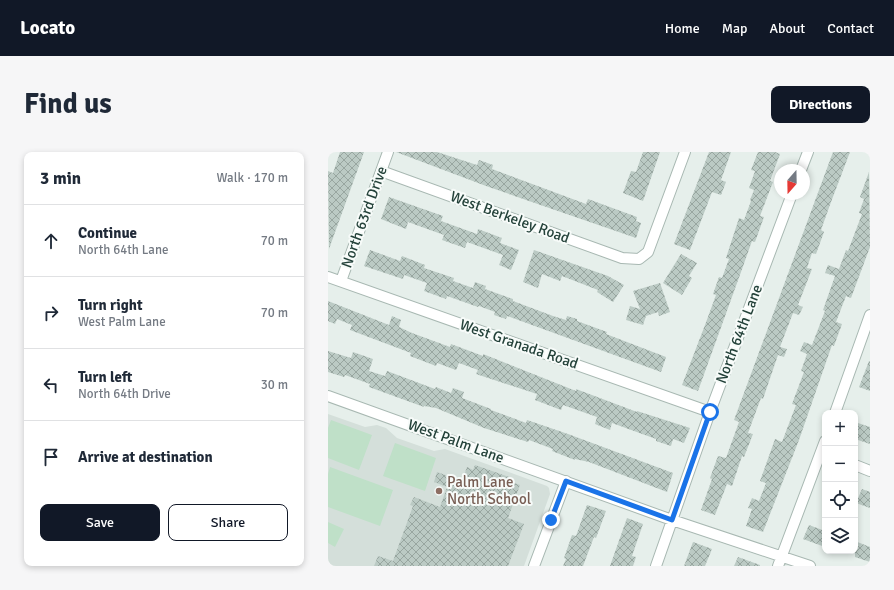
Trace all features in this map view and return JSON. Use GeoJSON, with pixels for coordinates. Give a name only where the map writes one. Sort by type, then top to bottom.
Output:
{"type":"FeatureCollection","features":[{"type":"Feature","properties":{"kind":"street","name":"North 63rd Drive"},"geometry":{"type":"LineString","coordinates":[[341,281],[388,152]]}},
{"type":"Feature","properties":{"kind":"street","name":"West Berkeley Road"},"geometry":{"type":"LineString","coordinates":[[381,171],[622,258],[639,259],[648,252],[685,152]]}},
{"type":"Feature","properties":{"kind":"street"},"geometry":{"type":"LineString","coordinates":[[803,164],[808,152]]}},
{"type":"Feature","properties":{"kind":"street","name":"North 64th Lane"},"geometry":{"type":"LineString","coordinates":[[656,566],[710,412],[790,200]]}},
{"type":"Feature","properties":{"kind":"street","name":"West Granada Road"},"geometry":{"type":"LineString","coordinates":[[328,277],[710,412]]}},
{"type":"Feature","properties":{"kind":"street"},"geometry":{"type":"LineString","coordinates":[[836,410],[866,341],[870,315]]}},
{"type":"Feature","properties":{"kind":"street","name":"West Palm Lane"},"geometry":{"type":"LineString","coordinates":[[328,396],[672,520],[810,566]]}},
{"type":"Feature","properties":{"kind":"street"},"geometry":{"type":"LineString","coordinates":[[778,566],[822,456]]}},
{"type":"Feature","properties":{"kind":"street"},"geometry":{"type":"LineString","coordinates":[[858,467],[870,471]]}},
{"type":"Feature","properties":{"kind":"street"},"geometry":{"type":"LineString","coordinates":[[534,566],[566,481]]}},
{"type":"Feature","properties":{"kind":"shaded area","name":"Palm Lane North School"},"geometry":{"type":"Polygon","coordinates":[[[328,414],[365,427],[377,425],[386,428],[397,438],[434,451],[445,449],[547,486],[550,494],[524,566],[328,566],[328,414]]]}},
{"type":"Feature","properties":{"kind":"green space"},"geometry":{"type":"Polygon","coordinates":[[[331,420],[372,435],[359,470],[328,458],[328,428],[331,420]]]}},
{"type":"Feature","properties":{"kind":"green space"},"geometry":{"type":"Polygon","coordinates":[[[395,443],[436,458],[425,491],[383,476],[395,443]]]}},
{"type":"Feature","properties":{"kind":"green space"},"geometry":{"type":"Polygon","coordinates":[[[330,467],[393,490],[380,526],[328,507],[328,474],[330,467]]]}},
{"type":"Feature","properties":{"kind":"green space"},"geometry":{"type":"Polygon","coordinates":[[[328,522],[344,529],[335,547],[328,543],[328,522]]]}},
{"type":"Feature","properties":{"kind":"building"},"geometry":{"type":"Polygon","coordinates":[[[340,152],[364,152],[329,249],[328,171],[333,173],[340,152]]]}},
{"type":"Feature","properties":{"kind":"building"},"geometry":{"type":"Polygon","coordinates":[[[396,152],[437,152],[477,165],[479,160],[493,165],[492,169],[586,204],[588,199],[637,217],[636,221],[641,223],[636,238],[486,186],[396,152]]]}},
{"type":"Feature","properties":{"kind":"building"},"geometry":{"type":"Polygon","coordinates":[[[643,152],[660,152],[643,201],[623,193],[631,171],[636,172],[643,152]]]}},
{"type":"Feature","properties":{"kind":"building"},"geometry":{"type":"Polygon","coordinates":[[[709,152],[731,152],[721,180],[726,182],[721,195],[712,192],[690,250],[674,244],[709,152]]]}},
{"type":"Feature","properties":{"kind":"building"},"geometry":{"type":"Polygon","coordinates":[[[758,152],[775,152],[780,154],[776,164],[774,164],[774,170],[770,181],[773,182],[760,216],[764,217],[755,242],[752,241],[698,391],[682,385],[716,295],[713,294],[719,277],[722,278],[729,259],[726,258],[739,218],[744,220],[751,201],[750,200],[754,190],[749,188],[755,171],[751,170],[758,152]]]}},
{"type":"Feature","properties":{"kind":"building"},"geometry":{"type":"Polygon","coordinates":[[[833,152],[850,152],[821,230],[824,232],[816,254],[812,253],[807,268],[812,269],[798,305],[803,307],[799,315],[793,313],[780,347],[787,349],[784,357],[778,355],[763,399],[761,398],[748,433],[753,434],[744,457],[742,456],[732,486],[727,484],[715,515],[701,510],[712,479],[710,478],[718,456],[726,458],[739,422],[734,420],[833,152]]]}},
{"type":"Feature","properties":{"kind":"building"},"geometry":{"type":"Polygon","coordinates":[[[869,172],[870,247],[851,298],[846,296],[836,322],[842,324],[834,346],[832,345],[799,440],[763,532],[746,526],[752,509],[748,508],[752,498],[759,501],[766,483],[760,481],[775,439],[782,442],[796,405],[792,404],[804,372],[801,371],[807,354],[800,351],[804,342],[812,345],[825,311],[823,310],[835,276],[825,273],[828,265],[839,269],[846,250],[848,251],[862,214],[859,213],[864,199],[860,197],[869,172]]]}},
{"type":"Feature","properties":{"kind":"building"},"geometry":{"type":"Polygon","coordinates":[[[389,197],[443,216],[441,221],[477,234],[478,229],[502,238],[500,243],[519,250],[511,270],[499,265],[503,255],[467,242],[465,248],[442,240],[444,235],[408,222],[406,229],[381,219],[389,197]]]}},
{"type":"Feature","properties":{"kind":"building"},"geometry":{"type":"Polygon","coordinates":[[[370,250],[400,261],[402,256],[425,265],[424,268],[454,278],[453,281],[473,288],[475,282],[486,286],[485,289],[553,316],[566,320],[567,316],[577,319],[577,321],[607,332],[606,334],[666,357],[661,372],[507,316],[506,319],[494,315],[495,312],[479,306],[478,307],[447,296],[446,299],[424,291],[427,283],[404,275],[403,279],[364,266],[370,250]]]}},
{"type":"Feature","properties":{"kind":"building"},"geometry":{"type":"Polygon","coordinates":[[[534,250],[608,276],[624,285],[613,302],[597,292],[598,290],[562,276],[560,281],[542,274],[538,288],[523,282],[534,250]]]}},
{"type":"Feature","properties":{"kind":"building"},"geometry":{"type":"Polygon","coordinates":[[[681,254],[697,263],[689,276],[692,278],[682,295],[663,283],[681,254]]]}},
{"type":"Feature","properties":{"kind":"building"},"geometry":{"type":"Polygon","coordinates":[[[660,283],[670,312],[659,316],[658,312],[646,316],[643,325],[626,320],[630,306],[640,309],[633,291],[660,283]]]}},
{"type":"Feature","properties":{"kind":"building"},"geometry":{"type":"Polygon","coordinates":[[[328,301],[389,325],[392,316],[401,320],[399,327],[412,333],[450,347],[451,344],[483,356],[483,354],[576,391],[576,389],[637,412],[690,428],[684,443],[673,439],[671,446],[612,423],[610,430],[595,424],[597,417],[563,405],[561,410],[535,400],[537,394],[476,374],[478,370],[459,363],[456,370],[437,363],[436,366],[410,356],[411,353],[350,330],[352,325],[337,319],[335,324],[328,321],[328,301]]]}},
{"type":"Feature","properties":{"kind":"building"},"geometry":{"type":"Polygon","coordinates":[[[328,351],[351,358],[353,352],[373,359],[369,371],[385,376],[387,371],[435,389],[436,387],[451,393],[453,388],[464,392],[462,398],[491,410],[526,423],[527,420],[568,434],[673,473],[667,492],[589,462],[575,460],[552,451],[553,449],[529,440],[528,442],[484,428],[436,408],[424,407],[369,387],[370,384],[345,375],[344,377],[328,372],[328,351]]]}},
{"type":"Feature","properties":{"kind":"building"},"geometry":{"type":"Polygon","coordinates":[[[870,361],[870,391],[859,387],[870,361]]]}},
{"type":"Feature","properties":{"kind":"building"},"geometry":{"type":"Polygon","coordinates":[[[858,423],[870,427],[870,444],[858,440],[858,423]]]}},
{"type":"Feature","properties":{"kind":"building"},"geometry":{"type":"Polygon","coordinates":[[[475,465],[509,477],[508,481],[520,485],[508,518],[524,524],[508,566],[374,566],[378,556],[393,561],[413,506],[410,505],[414,497],[440,507],[447,487],[434,482],[437,472],[462,481],[467,467],[473,470],[475,465]]]}},
{"type":"Feature","properties":{"kind":"building"},"geometry":{"type":"Polygon","coordinates":[[[862,489],[870,492],[870,508],[858,504],[858,498],[862,489]]]}},
{"type":"Feature","properties":{"kind":"building"},"geometry":{"type":"Polygon","coordinates":[[[587,505],[606,511],[596,538],[594,537],[583,566],[563,566],[566,559],[564,558],[572,535],[576,536],[587,505]]]}},
{"type":"Feature","properties":{"kind":"building"},"geometry":{"type":"Polygon","coordinates":[[[627,518],[643,524],[632,556],[636,557],[633,566],[610,566],[627,518]]]}},
{"type":"Feature","properties":{"kind":"building"},"geometry":{"type":"Polygon","coordinates":[[[809,525],[822,530],[822,546],[803,539],[809,525]]]}},
{"type":"Feature","properties":{"kind":"building"},"geometry":{"type":"Polygon","coordinates":[[[693,542],[712,549],[705,566],[684,566],[693,542]]]}},
{"type":"Feature","properties":{"kind":"building"},"geometry":{"type":"Polygon","coordinates":[[[858,542],[870,547],[870,562],[855,557],[855,554],[858,554],[858,542]]]}},
{"type":"Feature","properties":{"kind":"building"},"geometry":{"type":"Polygon","coordinates":[[[738,557],[760,565],[760,566],[734,566],[738,557]]]}},
{"type":"Feature","properties":{"kind":"place","name":"Palm Lane North School"},"geometry":{"type":"Point","coordinates":[439,491]}},
{"type":"Feature","properties":{"kind":"route"},"geometry":{"type":"LineString","coordinates":[[551,520],[566,481],[672,520],[710,412]]}}]}
